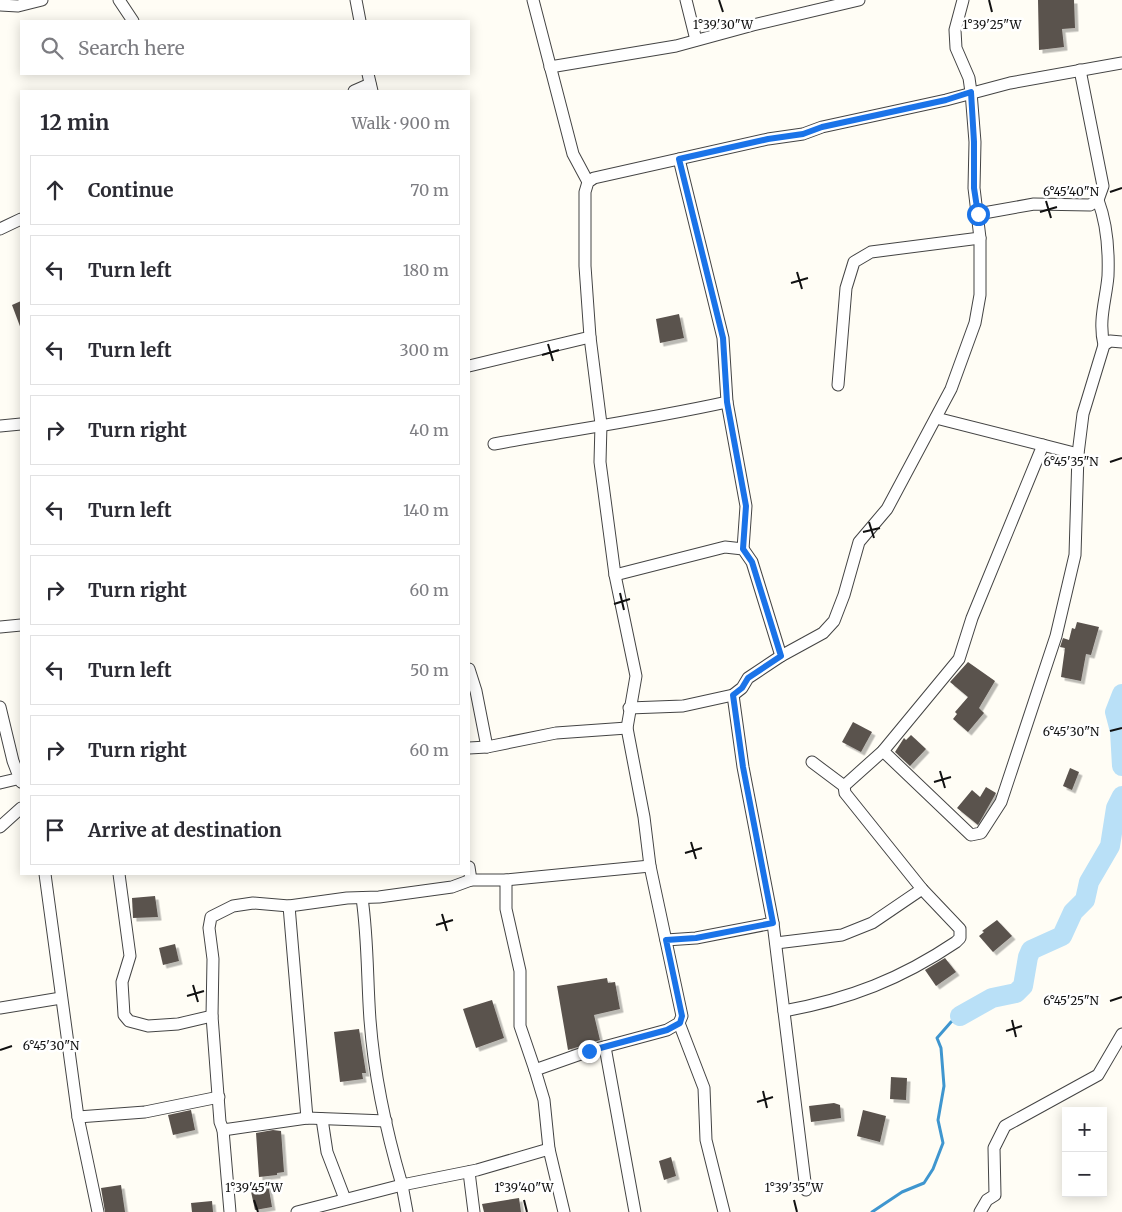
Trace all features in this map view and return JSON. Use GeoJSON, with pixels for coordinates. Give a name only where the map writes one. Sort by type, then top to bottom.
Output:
{"type":"FeatureCollection","features":[{"type":"Feature","properties":{"kind":"street"},"geometry":{"type":"LineString","coordinates":[[0,5],[18,6],[42,0]]}},
{"type":"Feature","properties":{"kind":"street"},"geometry":{"type":"LineString","coordinates":[[119,0],[132,20]]}},
{"type":"Feature","properties":{"kind":"street"},"geometry":{"type":"LineString","coordinates":[[356,0],[360,20]]}},
{"type":"Feature","properties":{"kind":"street"},"geometry":{"type":"LineString","coordinates":[[533,0],[573,154],[588,182]]}},
{"type":"Feature","properties":{"kind":"street"},"geometry":{"type":"LineString","coordinates":[[686,0],[696,40]]}},
{"type":"Feature","properties":{"kind":"street"},"geometry":{"type":"LineString","coordinates":[[550,67],[660,49],[859,0]]}},
{"type":"Feature","properties":{"kind":"street"},"geometry":{"type":"LineString","coordinates":[[629,708],[683,706],[733,695],[742,688],[748,678],[781,656],[823,633],[834,621],[844,596],[859,542],[886,509],[951,389],[975,323],[980,295],[980,238],[974,188],[971,92],[968,78],[956,48],[955,30],[963,0]]}},
{"type":"Feature","properties":{"kind":"street"},"geometry":{"type":"LineString","coordinates":[[724,1212],[706,1140],[704,1088],[680,1023],[682,1016],[650,866],[644,817],[627,728],[636,676],[615,574],[600,462],[602,424],[590,337],[585,266],[585,192],[588,182],[594,178],[768,139],[803,134],[822,127],[946,100],[971,92],[1122,63]]}},
{"type":"Feature","properties":{"kind":"street"},"geometry":{"type":"LineString","coordinates":[[978,214],[1034,204],[1090,205],[1098,200],[1103,186],[1080,70]]}},
{"type":"Feature","properties":{"kind":"street"},"geometry":{"type":"LineString","coordinates":[[356,90],[370,83]]}},
{"type":"Feature","properties":{"kind":"street"},"geometry":{"type":"LineString","coordinates":[[679,159],[723,338],[727,402],[746,506],[743,549],[752,562],[781,656]]}},
{"type":"Feature","properties":{"kind":"street"},"geometry":{"type":"LineString","coordinates":[[883,751],[974,836],[980,833],[1000,802],[1056,636],[1075,555],[1078,454],[1083,414],[1104,345],[1101,333],[1108,277],[1107,243],[1104,217],[1098,200]]}},
{"type":"Feature","properties":{"kind":"street"},"geometry":{"type":"LineString","coordinates":[[0,229],[20,219]]}},
{"type":"Feature","properties":{"kind":"street"},"geometry":{"type":"LineString","coordinates":[[838,385],[846,288],[854,262],[871,252],[980,238]]}},
{"type":"Feature","properties":{"kind":"street"},"geometry":{"type":"LineString","coordinates":[[470,366],[590,337]]}},
{"type":"Feature","properties":{"kind":"street"},"geometry":{"type":"LineString","coordinates":[[1104,345],[1110,341],[1122,342]]}},
{"type":"Feature","properties":{"kind":"street"},"geometry":{"type":"LineString","coordinates":[[494,444],[669,414],[727,402]]}},
{"type":"Feature","properties":{"kind":"street"},"geometry":{"type":"LineString","coordinates":[[936,418],[1078,454]]}},
{"type":"Feature","properties":{"kind":"street"},"geometry":{"type":"LineString","coordinates":[[0,426],[20,424]]}},
{"type":"Feature","properties":{"kind":"street"},"geometry":{"type":"LineString","coordinates":[[844,786],[883,751],[959,660],[961,647],[972,618],[1043,445]]}},
{"type":"Feature","properties":{"kind":"street"},"geometry":{"type":"LineString","coordinates":[[615,574],[725,547],[743,549]]}},
{"type":"Feature","properties":{"kind":"street"},"geometry":{"type":"LineString","coordinates":[[0,627],[20,625]]}},
{"type":"Feature","properties":{"kind":"street"},"geometry":{"type":"LineString","coordinates":[[470,672],[476,691],[487,747]]}},
{"type":"Feature","properties":{"kind":"street"},"geometry":{"type":"LineString","coordinates":[[733,695],[743,767],[776,943],[806,1190]]}},
{"type":"Feature","properties":{"kind":"street"},"geometry":{"type":"LineString","coordinates":[[0,707],[20,776]]}},
{"type":"Feature","properties":{"kind":"street"},"geometry":{"type":"LineString","coordinates":[[470,748],[487,747],[556,733],[627,728]]}},
{"type":"Feature","properties":{"kind":"street"},"geometry":{"type":"LineString","coordinates":[[784,1011],[838,1000],[899,977],[960,938],[960,929],[922,889],[845,793],[844,786],[812,762]]}},
{"type":"Feature","properties":{"kind":"street"},"geometry":{"type":"LineString","coordinates":[[0,783],[20,779]]}},
{"type":"Feature","properties":{"kind":"street"},"geometry":{"type":"LineString","coordinates":[[0,826],[20,809]]}},
{"type":"Feature","properties":{"kind":"street"},"geometry":{"type":"LineString","coordinates":[[230,1212],[212,1016],[213,959],[209,928],[211,917],[233,906],[254,903],[289,906],[452,887],[471,880],[506,880],[650,866]]}},
{"type":"Feature","properties":{"kind":"street"},"geometry":{"type":"LineString","coordinates":[[470,873],[471,880]]}},
{"type":"Feature","properties":{"kind":"street"},"geometry":{"type":"LineString","coordinates":[[45,875],[78,1117],[98,1212]]}},
{"type":"Feature","properties":{"kind":"street"},"geometry":{"type":"LineString","coordinates":[[119,875],[130,956],[122,982],[124,1015],[129,1021],[148,1026],[178,1024],[212,1016]]}},
{"type":"Feature","properties":{"kind":"street"},"geometry":{"type":"LineString","coordinates":[[506,880],[504,900],[520,971],[520,1026],[544,1100],[549,1149],[564,1212]]}},
{"type":"Feature","properties":{"kind":"street"},"geometry":{"type":"LineString","coordinates":[[776,943],[842,935],[872,923],[922,889]]}},
{"type":"Feature","properties":{"kind":"street"},"geometry":{"type":"LineString","coordinates":[[362,898],[367,936],[370,1022],[386,1121],[407,1212]]}},
{"type":"Feature","properties":{"kind":"street"},"geometry":{"type":"LineString","coordinates":[[289,906],[307,1118]]}},
{"type":"Feature","properties":{"kind":"street"},"geometry":{"type":"LineString","coordinates":[[666,940],[696,938],[773,923]]}},
{"type":"Feature","properties":{"kind":"street"},"geometry":{"type":"LineString","coordinates":[[0,1008],[61,998]]}},
{"type":"Feature","properties":{"kind":"street"},"geometry":{"type":"LineString","coordinates":[[535,1070],[605,1047],[667,1030],[680,1023]]}},
{"type":"Feature","properties":{"kind":"street"},"geometry":{"type":"LineString","coordinates":[[980,1212],[987,1200],[995,1195],[994,1148],[1005,1126],[1098,1075],[1122,1034]]}},
{"type":"Feature","properties":{"kind":"street"},"geometry":{"type":"LineString","coordinates":[[605,1047],[635,1212]]}},
{"type":"Feature","properties":{"kind":"street"},"geometry":{"type":"LineString","coordinates":[[78,1117],[145,1112],[219,1097]]}},
{"type":"Feature","properties":{"kind":"street"},"geometry":{"type":"LineString","coordinates":[[223,1130],[307,1118],[386,1121]]}},
{"type":"Feature","properties":{"kind":"street"},"geometry":{"type":"LineString","coordinates":[[322,1120],[327,1152],[345,1199]]}},
{"type":"Feature","properties":{"kind":"street"},"geometry":{"type":"LineString","coordinates":[[297,1212],[402,1185],[469,1172],[549,1149]]}},
{"type":"Feature","properties":{"kind":"street"},"geometry":{"type":"LineString","coordinates":[[469,1172],[474,1212]]}},
{"type":"Feature","properties":{"kind":"building"},"geometry":{"type":"Polygon","coordinates":[[[1038,0],[1074,0],[1075,28],[1062,29],[1064,47],[1039,50],[1038,0]]]}},
{"type":"Feature","properties":{"kind":"building"},"geometry":{"type":"Polygon","coordinates":[[[20,301],[20,326],[12,305],[20,301]]]}},
{"type":"Feature","properties":{"kind":"building"},"geometry":{"type":"Polygon","coordinates":[[[679,314],[684,338],[660,343],[656,319],[679,314]]]}},
{"type":"Feature","properties":{"kind":"building"},"geometry":{"type":"Polygon","coordinates":[[[1077,622],[1099,627],[1091,655],[1086,654],[1081,681],[1061,677],[1065,648],[1060,647],[1063,638],[1069,640],[1072,628],[1075,629],[1077,622]]]}},
{"type":"Feature","properties":{"kind":"building"},"geometry":{"type":"Polygon","coordinates":[[[968,662],[995,681],[979,708],[984,713],[968,732],[953,719],[957,714],[955,712],[968,697],[950,682],[968,662]]]}},
{"type":"Feature","properties":{"kind":"building"},"geometry":{"type":"Polygon","coordinates":[[[853,722],[872,732],[861,752],[842,742],[853,722]]]}},
{"type":"Feature","properties":{"kind":"building"},"geometry":{"type":"Polygon","coordinates":[[[911,735],[926,749],[910,766],[895,752],[904,738],[906,740],[911,735]]]}},
{"type":"Feature","properties":{"kind":"building"},"geometry":{"type":"Polygon","coordinates":[[[1070,768],[1079,772],[1072,790],[1063,786],[1070,768]]]}},
{"type":"Feature","properties":{"kind":"building"},"geometry":{"type":"Polygon","coordinates":[[[986,787],[996,793],[978,825],[957,808],[972,790],[980,797],[986,787]]]}},
{"type":"Feature","properties":{"kind":"building"},"geometry":{"type":"Polygon","coordinates":[[[155,896],[158,917],[133,918],[132,898],[155,896]]]}},
{"type":"Feature","properties":{"kind":"building"},"geometry":{"type":"Polygon","coordinates":[[[997,920],[1012,936],[993,952],[979,936],[984,932],[982,931],[997,920]]]}},
{"type":"Feature","properties":{"kind":"building"},"geometry":{"type":"Polygon","coordinates":[[[175,944],[179,961],[163,965],[159,948],[175,944]]]}},
{"type":"Feature","properties":{"kind":"building"},"geometry":{"type":"Polygon","coordinates":[[[945,958],[956,972],[936,986],[925,970],[945,958]]]}},
{"type":"Feature","properties":{"kind":"building"},"geometry":{"type":"Polygon","coordinates":[[[607,978],[608,983],[615,982],[620,1009],[594,1015],[600,1040],[568,1050],[557,986],[607,978]]]}},
{"type":"Feature","properties":{"kind":"building"},"geometry":{"type":"Polygon","coordinates":[[[492,1000],[504,1038],[476,1048],[463,1009],[492,1000]]]}},
{"type":"Feature","properties":{"kind":"building"},"geometry":{"type":"Polygon","coordinates":[[[359,1029],[366,1073],[362,1073],[363,1079],[340,1082],[334,1032],[359,1029]]]}},
{"type":"Feature","properties":{"kind":"building"},"geometry":{"type":"Polygon","coordinates":[[[891,1077],[907,1078],[906,1100],[890,1099],[891,1077]]]}},
{"type":"Feature","properties":{"kind":"building"},"geometry":{"type":"Polygon","coordinates":[[[834,1103],[840,1105],[841,1118],[811,1122],[809,1106],[834,1103]]]}},
{"type":"Feature","properties":{"kind":"building"},"geometry":{"type":"Polygon","coordinates":[[[191,1110],[195,1130],[173,1135],[168,1115],[191,1110]]]}},
{"type":"Feature","properties":{"kind":"building"},"geometry":{"type":"Polygon","coordinates":[[[863,1110],[886,1116],[880,1142],[857,1136],[863,1110]]]}},
{"type":"Feature","properties":{"kind":"building"},"geometry":{"type":"Polygon","coordinates":[[[273,1130],[281,1131],[284,1172],[277,1173],[277,1175],[259,1177],[256,1133],[273,1130]]]}},
{"type":"Feature","properties":{"kind":"building"},"geometry":{"type":"Polygon","coordinates":[[[671,1157],[676,1176],[664,1180],[659,1161],[671,1157]]]}},
{"type":"Feature","properties":{"kind":"building"},"geometry":{"type":"Polygon","coordinates":[[[268,1184],[272,1207],[255,1210],[250,1187],[268,1184]]]}},
{"type":"Feature","properties":{"kind":"building"},"geometry":{"type":"Polygon","coordinates":[[[121,1185],[125,1212],[105,1212],[101,1188],[121,1185]]]}},
{"type":"Feature","properties":{"kind":"building"},"geometry":{"type":"Polygon","coordinates":[[[519,1198],[521,1212],[484,1212],[482,1204],[519,1198]]]}},
{"type":"Feature","properties":{"kind":"building"},"geometry":{"type":"Polygon","coordinates":[[[212,1201],[213,1212],[192,1212],[191,1203],[212,1201]]]}},
{"type":"Feature","properties":{"kind":"waterway"},"geometry":{"type":"LineString","coordinates":[[1122,694],[1115,712],[1120,731],[1122,766]]}},
{"type":"Feature","properties":{"kind":"waterway"},"geometry":{"type":"LineString","coordinates":[[960,1016],[992,998],[1016,993],[1023,986],[1031,950],[1062,936],[1073,912],[1085,900],[1089,882],[1110,846],[1116,808],[1122,796]]}},
{"type":"Feature","properties":{"kind":"waterway"},"geometry":{"type":"LineString","coordinates":[[872,1212],[902,1192],[924,1183],[933,1169],[943,1143],[938,1120],[944,1086],[941,1048],[937,1038],[951,1022],[960,1016]]}},
{"type":"Feature","properties":{"kind":"route"},"geometry":{"type":"LineString","coordinates":[[589,1051],[667,1030],[680,1023],[682,1016],[666,940],[703,937],[773,923],[743,767],[733,695],[742,688],[748,678],[781,656],[752,562],[743,549],[746,506],[727,402],[723,338],[679,159],[768,139],[803,134],[822,127],[946,100],[971,92],[974,188],[978,214]]}}]}
